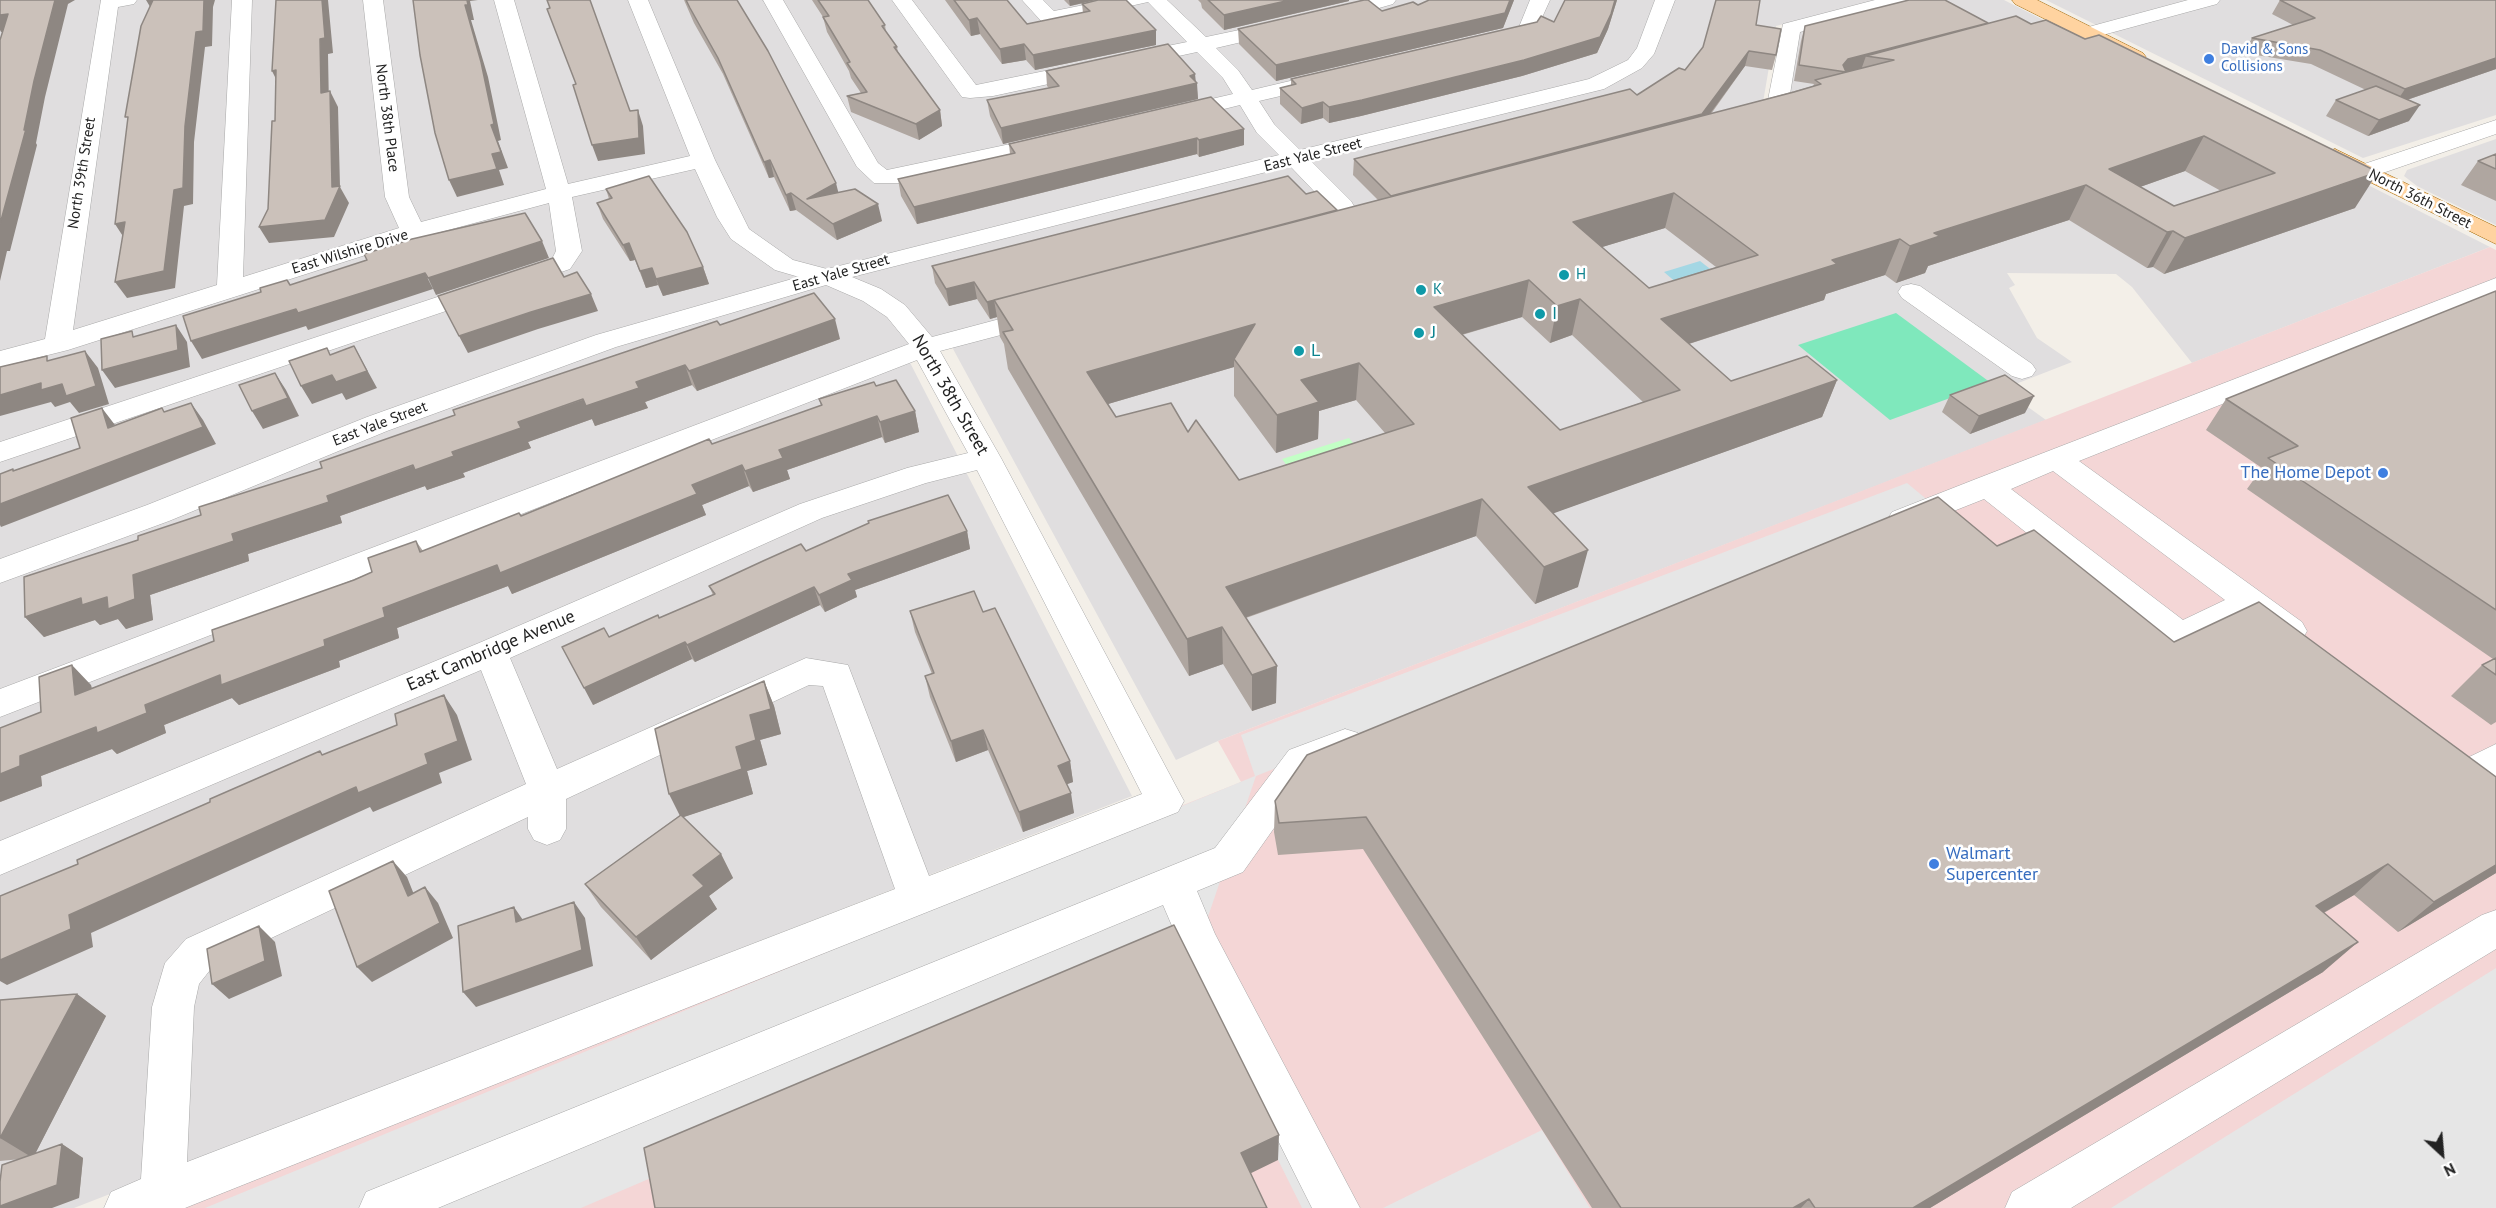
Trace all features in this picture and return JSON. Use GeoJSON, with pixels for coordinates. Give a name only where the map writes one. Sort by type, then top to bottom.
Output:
{"type":"FeatureCollection","features":[{"type":"Feature","properties":{"kind":"main road"},"geometry":{"type":"LineString","coordinates":[[2022,0],[2156,67]]}},
{"type":"Feature","properties":{"kind":"main road","name":"North 36th Street"},"geometry":{"type":"LineString","coordinates":[[2313,145],[2496,237]]}},
{"type":"Feature","properties":{"kind":"street"},"geometry":{"type":"LineString","coordinates":[[230,289],[242,0]]}},
{"type":"Feature","properties":{"kind":"street","name":"North 38th Place"},"geometry":{"type":"LineString","coordinates":[[373,0],[397,198],[413,232]]}},
{"type":"Feature","properties":{"kind":"street"},"geometry":{"type":"LineString","coordinates":[[0,452],[561,264],[569,251],[559,193],[504,0]]}},
{"type":"Feature","properties":{"kind":"street","name":"North 38th Street"},"geometry":{"type":"LineString","coordinates":[[638,0],[703,160],[729,218],[741,234],[784,265],[829,277],[872,295],[896,311],[926,347],[1165,801],[918,898]]}},
{"type":"Feature","properties":{"kind":"street"},"geometry":{"type":"LineString","coordinates":[[773,0],[869,167],[882,178],[904,176],[1078,136]]}},
{"type":"Feature","properties":{"kind":"street"},"geometry":{"type":"LineString","coordinates":[[902,0],[970,92],[993,90],[1340,14],[1386,0]]}},
{"type":"Feature","properties":{"kind":"street"},"geometry":{"type":"LineString","coordinates":[[1032,0],[1049,18],[1139,0]]}},
{"type":"Feature","properties":{"kind":"street"},"geometry":{"type":"LineString","coordinates":[[1156,0],[1231,74],[1265,129],[1342,206]]}},
{"type":"Feature","properties":{"kind":"street"},"geometry":{"type":"LineString","coordinates":[[1468,45],[1527,31],[1540,0]]}},
{"type":"Feature","properties":{"kind":"street","name":"East Yale Street"},"geometry":{"type":"LineString","coordinates":[[0,571],[158,513],[377,424],[606,341],[891,258],[1596,84],[1635,64],[1647,50],[1665,0]]}},
{"type":"Feature","properties":{"kind":"street"},"geometry":{"type":"LineString","coordinates":[[1729,132],[1775,119],[1790,28],[1898,0]]}},
{"type":"Feature","properties":{"kind":"street"},"geometry":{"type":"LineString","coordinates":[[2044,30],[2079,28],[2210,0]]}},
{"type":"Feature","properties":{"kind":"street","name":"North 39th Street"},"geometry":{"type":"LineString","coordinates":[[58,344],[63,299],[118,2]]}},
{"type":"Feature","properties":{"kind":"street"},"geometry":{"type":"LineString","coordinates":[[1159,118],[1340,75]]}},
{"type":"Feature","properties":{"kind":"street"},"geometry":{"type":"LineString","coordinates":[[2366,171],[2496,127]]}},
{"type":"Feature","properties":{"kind":"street","name":"East Wilshire Drive"},"geometry":{"type":"LineString","coordinates":[[0,359],[58,344],[413,232],[559,193],[703,160]]}},
{"type":"Feature","properties":{"kind":"street"},"geometry":{"type":"LineString","coordinates":[[1869,534],[2496,286]]}},
{"type":"Feature","properties":{"kind":"street"},"geometry":{"type":"LineString","coordinates":[[1911,292],[2022,370]]}},
{"type":"Feature","properties":{"kind":"street"},"geometry":{"type":"LineString","coordinates":[[0,703],[926,347],[1063,310]]}},
{"type":"Feature","properties":{"kind":"street","name":"East Cambridge Avenue"},"geometry":{"type":"LineString","coordinates":[[0,858],[491,652],[811,512],[918,475],[986,458]]}},
{"type":"Feature","properties":{"kind":"street"},"geometry":{"type":"LineString","coordinates":[[2056,459],[2309,645]]}},
{"type":"Feature","properties":{"kind":"street"},"geometry":{"type":"LineString","coordinates":[[1987,486],[2180,636],[2251,602]]}},
{"type":"Feature","properties":{"kind":"street"},"geometry":{"type":"LineString","coordinates":[[491,652],[547,789],[547,829]]}},
{"type":"Feature","properties":{"kind":"street"},"geometry":{"type":"LineString","coordinates":[[806,671],[836,674],[918,898],[145,1201],[173,1007],[180,976],[200,952],[547,789],[806,671]]}},
{"type":"Feature","properties":{"kind":"street"},"geometry":{"type":"LineString","coordinates":[[382,1208],[1229,860],[1302,760],[1368,734]]}},
{"type":"Feature","properties":{"kind":"street"},"geometry":{"type":"LineString","coordinates":[[1174,883],[1199,943],[1337,1208]]}},
{"type":"Feature","properties":{"kind":"street"},"geometry":{"type":"LineString","coordinates":[[2028,1208],[2496,928]]}},
{"type":"Feature","properties":{"kind":"shaded area"},"geometry":{"type":"Polygon","coordinates":[[[0,0],[1879,0],[1776,26],[1761,114],[902,347],[1132,796],[74,1208],[0,1208],[0,0]]]}},
{"type":"Feature","properties":{"kind":"shaded area"},"geometry":{"type":"Polygon","coordinates":[[[1918,0],[2004,0],[2490,247],[2192,363],[2132,287],[2116,274],[2007,273],[2015,285],[2009,288],[2037,338],[2072,362],[2003,389],[2046,420],[1218,741],[1176,760],[952,347],[1780,119],[1794,31],[1918,0]]]}},
{"type":"Feature","properties":{"kind":"shaded area"},"geometry":{"type":"Polygon","coordinates":[[[2046,0],[2496,0],[2496,115],[2363,158],[2046,0]]]}},
{"type":"Feature","properties":{"kind":"shaded area"},"geometry":{"type":"Polygon","coordinates":[[[2496,139],[2496,225],[2417,186],[2404,176],[2407,170],[2496,139]]]}},
{"type":"Feature","properties":{"kind":"shaded area"},"geometry":{"type":"Polygon","coordinates":[[[2490,247],[2496,250],[2496,1208],[171,1208],[1241,782],[1218,741],[2490,247]]]}},
{"type":"Feature","properties":{"kind":"shaded area"},"geometry":{"type":"Polygon","coordinates":[[[1907,483],[1936,507],[1256,776],[1199,943],[1337,1208],[1302,1208],[1175,953],[581,1208],[205,1208],[1255,776],[1241,735],[1907,483]]]}},
{"type":"Feature","properties":{"kind":"shaded area"},"geometry":{"type":"Polygon","coordinates":[[[2496,968],[2496,1208],[2111,1208],[2496,968]]]}},
{"type":"Feature","properties":{"kind":"shaded area"},"geometry":{"type":"Polygon","coordinates":[[[1542,1130],[1590,1208],[1383,1208],[1542,1130]]]}},
{"type":"Feature","properties":{"kind":"green space"},"geometry":{"type":"Polygon","coordinates":[[[1896,313],[1991,383],[1890,420],[1798,345],[1896,313]]]}},
{"type":"Feature","properties":{"kind":"green space"},"geometry":{"type":"Polygon","coordinates":[[[1349,438],[1368,461],[1300,483],[1282,459],[1349,438]]]}},
{"type":"Feature","properties":{"kind":"water"},"geometry":{"type":"Polygon","coordinates":[[[1700,261],[1714,272],[1678,284],[1664,272],[1700,261]]]}},
{"type":"Feature","properties":{"kind":"building"},"geometry":{"type":"Polygon","coordinates":[[[0,0],[55,0],[34,81],[24,130],[26,129],[0,224],[0,40],[8,14],[0,15],[0,0]]]}},
{"type":"Feature","properties":{"kind":"building"},"geometry":{"type":"Polygon","coordinates":[[[153,0],[204,0],[203,31],[196,32],[185,126],[183,188],[174,190],[164,271],[115,282],[125,222],[115,224],[128,117],[125,117],[141,26],[153,0]]]}},
{"type":"Feature","properties":{"kind":"building"},"geometry":{"type":"Polygon","coordinates":[[[276,0],[322,0],[325,38],[320,39],[321,93],[330,91],[332,187],[340,186],[325,220],[259,227],[268,209],[272,121],[275,121],[276,70],[272,71],[276,0]]]}},
{"type":"Feature","properties":{"kind":"building"},"geometry":{"type":"Polygon","coordinates":[[[413,0],[467,0],[468,5],[465,5],[481,62],[494,124],[491,125],[501,152],[492,154],[497,169],[449,180],[435,133],[420,55],[413,0]]]}},
{"type":"Feature","properties":{"kind":"building"},"geometry":{"type":"Polygon","coordinates":[[[547,0],[590,0],[630,111],[638,110],[639,138],[592,145],[573,85],[576,84],[547,9],[550,8],[547,0]]]}},
{"type":"Feature","properties":{"kind":"building"},"geometry":{"type":"Polygon","coordinates":[[[686,0],[737,0],[768,51],[836,183],[807,199],[855,189],[878,204],[833,224],[791,193],[786,195],[770,160],[764,162],[718,58],[686,0]]]}},
{"type":"Feature","properties":{"kind":"building"},"geometry":{"type":"Polygon","coordinates":[[[818,0],[868,0],[897,47],[894,47],[940,110],[916,124],[847,96],[867,92],[847,63],[850,62],[823,17],[829,16],[818,0]]]}},
{"type":"Feature","properties":{"kind":"building"},"geometry":{"type":"Polygon","coordinates":[[[954,0],[1007,0],[1027,24],[1090,11],[1082,4],[1098,0],[1126,0],[1156,30],[1033,55],[1024,44],[1000,49],[977,18],[969,20],[954,0]]]}},
{"type":"Feature","properties":{"kind":"building"},"geometry":{"type":"Polygon","coordinates":[[[1208,0],[1290,0],[1224,15],[1208,0]]]}},
{"type":"Feature","properties":{"kind":"building"},"geometry":{"type":"Polygon","coordinates":[[[1368,0],[1382,11],[1413,2],[1418,5],[1429,0],[1510,0],[1505,13],[1276,65],[1238,29],[1368,0]]]}},
{"type":"Feature","properties":{"kind":"building"},"geometry":{"type":"Polygon","coordinates":[[[1565,0],[1615,0],[1600,37],[1524,60],[1329,107],[1323,102],[1302,108],[1280,88],[1296,84],[1291,79],[1537,22],[1541,16],[1554,22],[1565,0]]]}},
{"type":"Feature","properties":{"kind":"building"},"geometry":{"type":"Polygon","coordinates":[[[1716,0],[1760,0],[1756,25],[1781,29],[1776,55],[1749,51],[1702,114],[1391,196],[1354,159],[1630,89],[1637,95],[1679,68],[1685,70],[1703,47],[1716,0]]]}},
{"type":"Feature","properties":{"kind":"building"},"geometry":{"type":"Polygon","coordinates":[[[1909,0],[1945,0],[1988,23],[1848,59],[1843,65],[1846,72],[1799,65],[1805,26],[1909,0]]]}},
{"type":"Feature","properties":{"kind":"building"},"geometry":{"type":"Polygon","coordinates":[[[2280,0],[2496,0],[2496,58],[2405,89],[2320,50],[2252,38],[2315,18],[2280,0]]]}},
{"type":"Feature","properties":{"kind":"building"},"geometry":{"type":"Polygon","coordinates":[[[2016,16],[2031,24],[2046,20],[2085,39],[2099,35],[2378,172],[2185,238],[2173,231],[2167,232],[2086,185],[1934,233],[1940,236],[1910,246],[1900,239],[1832,260],[1837,264],[1661,319],[1731,381],[1807,356],[1837,380],[1528,487],[1588,550],[1544,567],[1482,499],[1226,587],[1277,666],[1252,675],[1222,627],[1187,639],[1003,332],[1013,330],[994,300],[1794,92],[1821,84],[1815,80],[1894,60],[1866,56],[2016,16]],[[2204,136],[2109,169],[2174,206],[2275,173],[2204,136]],[[1674,193],[1573,222],[1649,288],[1758,255],[1674,193]],[[1529,280],[1434,307],[1560,430],[1680,390],[1580,299],[1557,306],[1529,280]],[[1255,324],[1087,372],[1116,417],[1171,403],[1188,432],[1196,420],[1239,480],[1414,424],[1359,363],[1301,380],[1319,402],[1277,415],[1234,359],[1255,324]]]}},
{"type":"Feature","properties":{"kind":"building"},"geometry":{"type":"Polygon","coordinates":[[[1168,44],[1195,74],[1190,76],[1197,83],[1001,128],[987,100],[1059,86],[1046,71],[1168,44]]]}},
{"type":"Feature","properties":{"kind":"building"},"geometry":{"type":"Polygon","coordinates":[[[2376,86],[2420,105],[2379,120],[2336,100],[2376,86]]]}},
{"type":"Feature","properties":{"kind":"building"},"geometry":{"type":"Polygon","coordinates":[[[1211,97],[1244,129],[1199,140],[1197,138],[914,207],[898,179],[1015,153],[1009,144],[1211,97]]]}},
{"type":"Feature","properties":{"kind":"building"},"geometry":{"type":"Polygon","coordinates":[[[2496,154],[2496,169],[2478,161],[2496,154]]]}},
{"type":"Feature","properties":{"kind":"building"},"geometry":{"type":"Polygon","coordinates":[[[649,176],[687,232],[703,267],[656,279],[652,268],[640,271],[629,243],[623,245],[597,203],[612,198],[606,189],[649,176]]]}},
{"type":"Feature","properties":{"kind":"building"},"geometry":{"type":"Polygon","coordinates":[[[1288,176],[1306,194],[1317,191],[1337,210],[987,302],[974,282],[946,289],[932,266],[1288,176]]]}},
{"type":"Feature","properties":{"kind":"building"},"geometry":{"type":"Polygon","coordinates":[[[525,213],[542,241],[428,278],[425,273],[298,313],[296,309],[191,341],[183,316],[261,292],[260,288],[287,280],[290,285],[367,260],[364,254],[412,239],[525,213]]]}},
{"type":"Feature","properties":{"kind":"building"},"geometry":{"type":"Polygon","coordinates":[[[553,258],[564,277],[577,272],[591,294],[459,336],[438,296],[553,258]]]}},
{"type":"Feature","properties":{"kind":"building","name":"The Home Depot"},"geometry":{"type":"Polygon","coordinates":[[[2496,291],[2496,610],[2268,458],[2298,446],[2226,399],[2496,291]]]}},
{"type":"Feature","properties":{"kind":"building"},"geometry":{"type":"Polygon","coordinates":[[[814,293],[835,319],[689,371],[685,365],[636,382],[639,388],[586,406],[583,399],[518,422],[521,428],[452,452],[454,456],[415,470],[413,465],[327,496],[329,502],[232,534],[234,541],[133,575],[135,599],[108,609],[107,597],[82,605],[81,598],[25,617],[24,577],[138,540],[138,536],[201,515],[199,507],[322,468],[320,462],[455,415],[453,410],[717,321],[720,325],[814,293]]]}},
{"type":"Feature","properties":{"kind":"building"},"geometry":{"type":"Polygon","coordinates":[[[176,325],[178,350],[102,370],[101,339],[132,331],[133,337],[176,325]]]}},
{"type":"Feature","properties":{"kind":"building"},"geometry":{"type":"Polygon","coordinates":[[[354,346],[367,371],[336,382],[332,375],[301,386],[289,361],[327,348],[330,355],[354,346]]]}},
{"type":"Feature","properties":{"kind":"building"},"geometry":{"type":"Polygon","coordinates":[[[85,351],[96,386],[66,396],[62,384],[41,390],[41,383],[0,395],[0,367],[47,356],[47,361],[85,351]]]}},
{"type":"Feature","properties":{"kind":"building"},"geometry":{"type":"Polygon","coordinates":[[[275,373],[288,398],[252,411],[239,385],[275,373]]]}},
{"type":"Feature","properties":{"kind":"building"},"geometry":{"type":"Polygon","coordinates":[[[2005,375],[2034,396],[1979,416],[1950,395],[2005,375]]]}},
{"type":"Feature","properties":{"kind":"building"},"geometry":{"type":"Polygon","coordinates":[[[896,380],[915,411],[880,422],[877,416],[779,450],[783,458],[745,471],[742,465],[692,485],[697,494],[500,573],[497,565],[383,608],[385,617],[324,640],[325,646],[221,685],[220,675],[145,705],[147,713],[97,733],[96,727],[20,756],[20,766],[0,774],[0,728],[41,712],[39,677],[72,665],[75,695],[214,641],[212,630],[372,572],[368,558],[416,541],[420,552],[519,513],[521,516],[709,439],[712,444],[822,405],[819,399],[874,382],[876,386],[896,380]]]}},
{"type":"Feature","properties":{"kind":"building"},"geometry":{"type":"Polygon","coordinates":[[[191,403],[203,427],[0,504],[0,474],[80,448],[71,418],[102,408],[108,428],[162,408],[164,412],[191,403]]]}},
{"type":"Feature","properties":{"kind":"building"},"geometry":{"type":"Polygon","coordinates":[[[948,495],[967,531],[848,574],[852,580],[819,595],[814,587],[687,645],[685,642],[584,688],[562,647],[604,628],[609,637],[658,615],[659,618],[715,594],[709,586],[801,544],[806,551],[869,523],[868,521],[948,495]]]}},
{"type":"Feature","properties":{"kind":"building","name":"Walmart Supercenter"},"geometry":{"type":"Polygon","coordinates":[[[1938,497],[1997,546],[2034,530],[2174,642],[2259,602],[2496,777],[2496,865],[2434,902],[2388,864],[2316,906],[2358,942],[1913,1208],[1815,1208],[1809,1199],[1793,1208],[1621,1208],[1366,817],[1279,823],[1275,801],[1307,755],[1938,497]]]}},
{"type":"Feature","properties":{"kind":"building"},"geometry":{"type":"Polygon","coordinates":[[[974,591],[983,612],[995,608],[1070,761],[1058,766],[1071,793],[1019,812],[983,730],[951,741],[925,676],[934,673],[910,611],[974,591]]]}},
{"type":"Feature","properties":{"kind":"building"},"geometry":{"type":"Polygon","coordinates":[[[2496,658],[2496,675],[2482,665],[2496,658]]]}},
{"type":"Feature","properties":{"kind":"building"},"geometry":{"type":"Polygon","coordinates":[[[764,681],[771,709],[750,715],[756,740],[736,747],[742,769],[669,794],[655,729],[764,681]]]}},
{"type":"Feature","properties":{"kind":"building"},"geometry":{"type":"Polygon","coordinates":[[[444,695],[458,741],[425,754],[428,764],[358,793],[356,787],[69,915],[71,929],[0,960],[0,896],[78,864],[77,860],[320,751],[322,755],[397,725],[395,714],[444,695]]]}},
{"type":"Feature","properties":{"kind":"building"},"geometry":{"type":"Polygon","coordinates":[[[681,815],[721,854],[693,875],[704,886],[636,937],[585,884],[681,815]]]}},
{"type":"Feature","properties":{"kind":"building"},"geometry":{"type":"Polygon","coordinates":[[[393,861],[408,896],[425,887],[440,923],[357,967],[329,891],[393,861]]]}},
{"type":"Feature","properties":{"kind":"building"},"geometry":{"type":"Polygon","coordinates":[[[574,902],[582,950],[463,992],[458,926],[514,907],[516,922],[574,902]]]}},
{"type":"Feature","properties":{"kind":"building"},"geometry":{"type":"Polygon","coordinates":[[[1174,925],[1279,1135],[1241,1153],[1267,1208],[655,1208],[644,1148],[1174,925]]]}},
{"type":"Feature","properties":{"kind":"building"},"geometry":{"type":"Polygon","coordinates":[[[259,926],[265,961],[212,984],[207,949],[259,926]]]}},
{"type":"Feature","properties":{"kind":"building"},"geometry":{"type":"Polygon","coordinates":[[[77,994],[0,1138],[0,1000],[77,994]]]}},
{"type":"Feature","properties":{"kind":"building"},"geometry":{"type":"Polygon","coordinates":[[[62,1144],[57,1185],[0,1206],[2,1165],[62,1144]]]}},
{"type":"Feature","properties":{"kind":"place","name":"David & Sons Collisions"},"geometry":{"type":"Point","coordinates":[2209,59]}},
{"type":"Feature","properties":{"kind":"place","name":"H"},"geometry":{"type":"Point","coordinates":[1564,275]}},
{"type":"Feature","properties":{"kind":"place","name":"K"},"geometry":{"type":"Point","coordinates":[1421,290]}},
{"type":"Feature","properties":{"kind":"place","name":"I"},"geometry":{"type":"Point","coordinates":[1540,314]}},
{"type":"Feature","properties":{"kind":"place","name":"J"},"geometry":{"type":"Point","coordinates":[1419,333]}},
{"type":"Feature","properties":{"kind":"place","name":"L"},"geometry":{"type":"Point","coordinates":[1299,351]}},
{"type":"Feature","properties":{"kind":"place","name":"The Home Depot"},"geometry":{"type":"Point","coordinates":[2383,473]}},
{"type":"Feature","properties":{"kind":"place","name":"Walmart Supercenter"},"geometry":{"type":"Point","coordinates":[1934,864]}}]}
